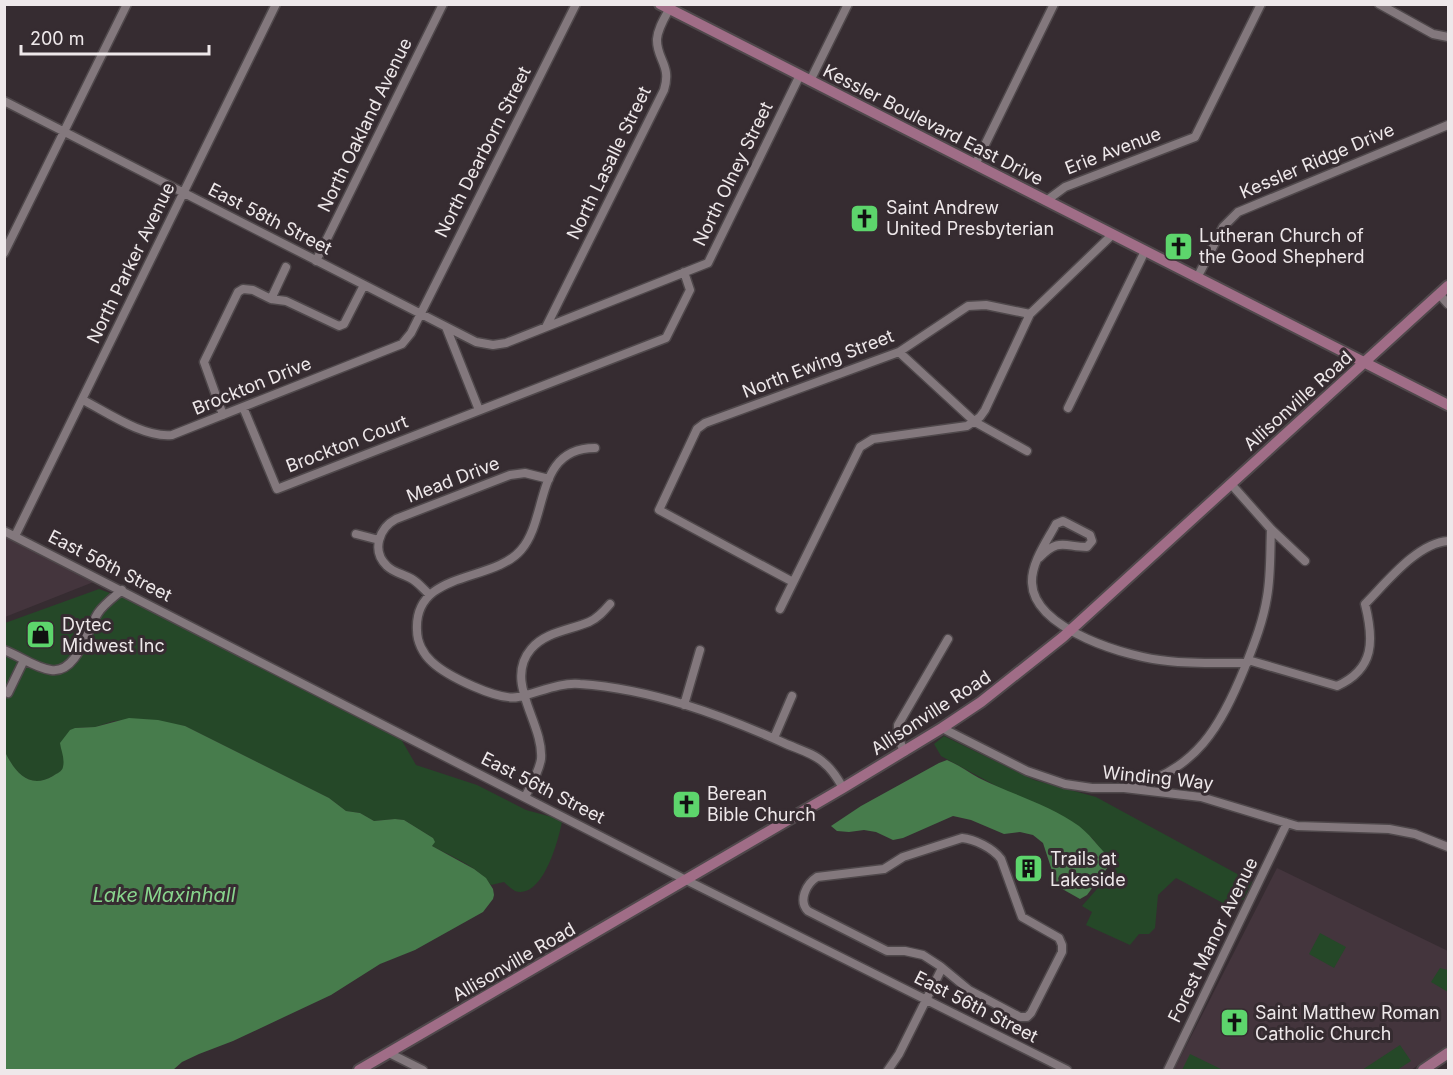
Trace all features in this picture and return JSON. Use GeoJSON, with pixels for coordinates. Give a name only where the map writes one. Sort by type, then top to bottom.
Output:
{"type":"FeatureCollection","features":[{"type":"Feature","properties":{"kind":"main road","name":"Kessler Boulevard East Drive"},"geometry":{"type":"LineString","coordinates":[[667,6],[810,81],[1449,405]]}},
{"type":"Feature","properties":{"kind":"main road","name":"Allisonville Road"},"geometry":{"type":"LineString","coordinates":[[359,1071],[904,752],[1013,678],[1071,630],[1449,285]]}},
{"type":"Feature","properties":{"kind":"main road"},"geometry":{"type":"LineString","coordinates":[[1423,1071],[1449,1053]]}},
{"type":"Feature","properties":{"kind":"street"},"geometry":{"type":"LineString","coordinates":[[4,253],[127,4]]}},
{"type":"Feature","properties":{"kind":"street","name":"North Parker Avenue"},"geometry":{"type":"LineString","coordinates":[[15,536],[276,4]]}},
{"type":"Feature","properties":{"kind":"street","name":"North Oakland Avenue"},"geometry":{"type":"LineString","coordinates":[[316,261],[444,4]]}},
{"type":"Feature","properties":{"kind":"street","name":"North Dearborn Street"},"geometry":{"type":"LineString","coordinates":[[421,314],[576,4]]}},
{"type":"Feature","properties":{"kind":"street"},"geometry":{"type":"LineString","coordinates":[[810,81],[848,4]]}},
{"type":"Feature","properties":{"kind":"street"},"geometry":{"type":"LineString","coordinates":[[975,165],[1054,4]]}},
{"type":"Feature","properties":{"kind":"street","name":"Erie Avenue"},"geometry":{"type":"LineString","coordinates":[[1046,201],[1065,187],[1194,137],[1261,4]]}},
{"type":"Feature","properties":{"kind":"street"},"geometry":{"type":"LineString","coordinates":[[1379,4],[1433,34],[1449,37]]}},
{"type":"Feature","properties":{"kind":"street","name":"North Lasalle Street"},"geometry":{"type":"LineString","coordinates":[[546,327],[664,90],[666,73],[657,46],[657,37],[667,6]]}},
{"type":"Feature","properties":{"kind":"street","name":"North Olney Street"},"geometry":{"type":"LineString","coordinates":[[684,272],[708,262],[800,75]]}},
{"type":"Feature","properties":{"kind":"street","name":"East 58th Street"},"geometry":{"type":"LineString","coordinates":[[4,101],[476,342],[489,345],[506,343],[546,327]]}},
{"type":"Feature","properties":{"kind":"street","name":"Kessler Ridge Drive"},"geometry":{"type":"LineString","coordinates":[[1197,278],[1223,227],[1238,212],[1449,125]]}},
{"type":"Feature","properties":{"kind":"street"},"geometry":{"type":"LineString","coordinates":[[780,609],[856,451],[873,440],[961,427],[975,422],[985,410],[1030,314],[1113,234]]}},
{"type":"Feature","properties":{"kind":"street"},"geometry":{"type":"LineString","coordinates":[[1068,408],[1145,251]]}},
{"type":"Feature","properties":{"kind":"street"},"geometry":{"type":"LineString","coordinates":[[271,299],[286,267]]}},
{"type":"Feature","properties":{"kind":"street"},"geometry":{"type":"LineString","coordinates":[[546,327],[684,272]]}},
{"type":"Feature","properties":{"kind":"street","name":"Brockton Court"},"geometry":{"type":"LineString","coordinates":[[243,407],[277,489],[666,338],[690,290],[684,272]]}},
{"type":"Feature","properties":{"kind":"street"},"geometry":{"type":"LineString","coordinates":[[223,415],[205,368],[205,358],[238,292],[250,289],[271,299],[286,301],[342,326],[364,285]]}},
{"type":"Feature","properties":{"kind":"street"},"geometry":{"type":"LineString","coordinates":[[1439,294],[1449,304]]}},
{"type":"Feature","properties":{"kind":"street","name":"North Ewing Street"},"geometry":{"type":"LineString","coordinates":[[793,582],[659,510],[696,432],[702,425],[899,352],[968,306],[986,305],[1030,314]]}},
{"type":"Feature","properties":{"kind":"street","name":"Brockton Drive"},"geometry":{"type":"LineString","coordinates":[[83,400],[145,431],[163,436],[175,435],[399,346],[409,337],[421,314]]}},
{"type":"Feature","properties":{"kind":"street"},"geometry":{"type":"LineString","coordinates":[[446,327],[479,410]]}},
{"type":"Feature","properties":{"kind":"street"},"geometry":{"type":"LineString","coordinates":[[899,352],[975,422],[1028,451]]}},
{"type":"Feature","properties":{"kind":"street"},"geometry":{"type":"LineString","coordinates":[[595,448],[569,454],[557,464],[549,479],[529,536],[519,553],[505,562],[444,585],[430,595],[421,609],[417,626],[418,638],[426,656],[439,668],[495,696],[510,698],[525,696],[564,685],[580,684],[653,696],[729,718],[823,761],[843,788]]}},
{"type":"Feature","properties":{"kind":"street","name":"Mead Drive"},"geometry":{"type":"LineString","coordinates":[[379,540],[383,530],[394,520],[489,482],[519,473],[534,474],[549,479]]}},
{"type":"Feature","properties":{"kind":"street"},"geometry":{"type":"LineString","coordinates":[[1231,484],[1271,529],[1305,561]]}},
{"type":"Feature","properties":{"kind":"street"},"geometry":{"type":"LineString","coordinates":[[1039,558],[1048,549],[1062,544],[1087,547],[1091,544],[1091,537],[1063,521],[1056,524],[1039,558],[1032,579],[1036,599],[1045,612],[1071,630],[1123,653],[1166,661],[1247,661],[1337,686],[1360,672],[1370,648],[1365,604],[1424,549],[1435,543],[1449,541]]}},
{"type":"Feature","properties":{"kind":"street"},"geometry":{"type":"LineString","coordinates":[[1124,788],[1149,781],[1180,765],[1212,735],[1224,714],[1247,661],[1266,603],[1271,529]]}},
{"type":"Feature","properties":{"kind":"street","name":"East 56th Street"},"geometry":{"type":"LineString","coordinates":[[4,531],[686,880],[1067,1071]]}},
{"type":"Feature","properties":{"kind":"street"},"geometry":{"type":"LineString","coordinates":[[356,534],[379,540],[379,551],[383,562],[392,570],[412,579],[430,595]]}},
{"type":"Feature","properties":{"kind":"street"},"geometry":{"type":"LineString","coordinates":[[4,650],[51,670],[67,667],[76,657],[98,612],[122,590]]}},
{"type":"Feature","properties":{"kind":"street"},"geometry":{"type":"LineString","coordinates":[[525,797],[537,772],[541,756],[540,744],[522,683],[522,668],[526,657],[533,647],[547,637],[592,621],[610,604]]}},
{"type":"Feature","properties":{"kind":"street"},"geometry":{"type":"LineString","coordinates":[[904,752],[898,736],[898,725],[948,639]]}},
{"type":"Feature","properties":{"kind":"street"},"geometry":{"type":"LineString","coordinates":[[684,705],[700,650]]}},
{"type":"Feature","properties":{"kind":"street"},"geometry":{"type":"LineString","coordinates":[[8,693],[24,660]]}},
{"type":"Feature","properties":{"kind":"street"},"geometry":{"type":"LineString","coordinates":[[774,738],[792,696]]}},
{"type":"Feature","properties":{"kind":"street","name":"Winding Way"},"geometry":{"type":"LineString","coordinates":[[942,728],[1028,771],[1052,780],[1092,788],[1124,788],[1210,799],[1298,826],[1398,830],[1449,847]]}},
{"type":"Feature","properties":{"kind":"street","name":"Forest Manor Avenue"},"geometry":{"type":"LineString","coordinates":[[1168,1071],[1287,823]]}},
{"type":"Feature","properties":{"kind":"street"},"geometry":{"type":"LineString","coordinates":[[957,839],[969,839],[995,852],[999,856],[1022,917],[1061,941],[1062,950],[1029,1016],[1020,1017],[969,990],[942,968],[917,953],[887,951],[808,911],[803,904],[803,898],[812,880],[820,876],[884,869],[903,857],[957,839]]}},
{"type":"Feature","properties":{"kind":"street"},"geometry":{"type":"LineString","coordinates":[[888,1071],[899,1054],[942,968]]}},
{"type":"Feature","properties":{"kind":"street"},"geometry":{"type":"LineString","coordinates":[[389,1053],[423,1071]]}},
{"type":"Feature","properties":{"kind":"shaded area"},"geometry":{"type":"Polygon","coordinates":[[[5,535],[96,581],[5,617],[5,535]]]}},
{"type":"Feature","properties":{"kind":"shaded area"},"geometry":{"type":"Polygon","coordinates":[[[99,589],[129,600],[401,739],[416,765],[477,785],[526,810],[562,822],[557,842],[541,878],[533,887],[525,891],[515,891],[504,882],[491,885],[479,872],[432,846],[433,838],[404,820],[374,821],[360,813],[346,811],[329,798],[185,726],[143,719],[114,721],[95,727],[75,728],[63,740],[65,763],[63,769],[43,780],[29,780],[17,771],[5,752],[5,623],[99,589]]]}},
{"type":"Feature","properties":{"kind":"shaded area"},"geometry":{"type":"Polygon","coordinates":[[[944,736],[1034,780],[1096,797],[1252,882],[1243,900],[1238,898],[1234,909],[1176,878],[1158,895],[1155,928],[1149,934],[1139,934],[1130,945],[1086,925],[1092,912],[1082,906],[1118,865],[1107,857],[1092,838],[941,756],[934,744],[944,736]]]}},
{"type":"Feature","properties":{"kind":"shaded area"},"geometry":{"type":"Polygon","coordinates":[[[1277,868],[1448,951],[1448,1045],[1411,1070],[1174,1070],[1277,868]]]}},
{"type":"Feature","properties":{"kind":"shaded area"},"geometry":{"type":"Polygon","coordinates":[[[1320,933],[1346,947],[1334,968],[1309,954],[1320,933]]]}},
{"type":"Feature","properties":{"kind":"shaded area"},"geometry":{"type":"Polygon","coordinates":[[[1440,968],[1448,970],[1448,992],[1431,982],[1440,968]]]}},
{"type":"Feature","properties":{"kind":"shaded area"},"geometry":{"type":"Polygon","coordinates":[[[1400,1045],[1411,1061],[1397,1070],[1362,1070],[1400,1045]]]}},
{"type":"Feature","properties":{"kind":"shaded area"},"geometry":{"type":"Polygon","coordinates":[[[1190,1054],[1223,1070],[1182,1070],[1190,1054]]]}},
{"type":"Feature","properties":{"kind":"water","name":"Lake Maxinhall"},"geometry":{"type":"Polygon","coordinates":[[[129,718],[158,720],[185,726],[329,798],[346,811],[360,813],[374,821],[404,820],[433,838],[435,842],[432,846],[486,878],[493,889],[493,899],[483,912],[415,950],[380,964],[331,995],[182,1062],[173,1070],[5,1070],[5,752],[13,766],[24,777],[30,780],[44,780],[62,769],[64,761],[60,743],[70,730],[95,727],[129,718]]]}},
{"type":"Feature","properties":{"kind":"water"},"geometry":{"type":"Polygon","coordinates":[[[947,760],[979,778],[1068,819],[1079,826],[1118,865],[1108,867],[1087,895],[1080,899],[1057,886],[1043,843],[1033,835],[1020,832],[1004,834],[971,820],[953,816],[903,838],[893,840],[876,832],[837,831],[831,826],[861,806],[947,760]]]}},
{"type":"Feature","properties":{"kind":"place","name":"Saint Andrew United Presbyterian"},"geometry":{"type":"Point","coordinates":[865,218]}},
{"type":"Feature","properties":{"kind":"place","name":"Lutheran Church of the Good Shepherd"},"geometry":{"type":"Point","coordinates":[1178,246]}},
{"type":"Feature","properties":{"kind":"place","name":"Dytec Midwest Inc"},"geometry":{"type":"Point","coordinates":[41,635]}},
{"type":"Feature","properties":{"kind":"place","name":"Berean Bible Church"},"geometry":{"type":"Point","coordinates":[686,804]}},
{"type":"Feature","properties":{"kind":"place","name":"Trails at Lakeside"},"geometry":{"type":"Point","coordinates":[1029,869]}},
{"type":"Feature","properties":{"kind":"place","name":"Saint Matthew Roman Catholic Church"},"geometry":{"type":"Point","coordinates":[1234,1023]}}]}
